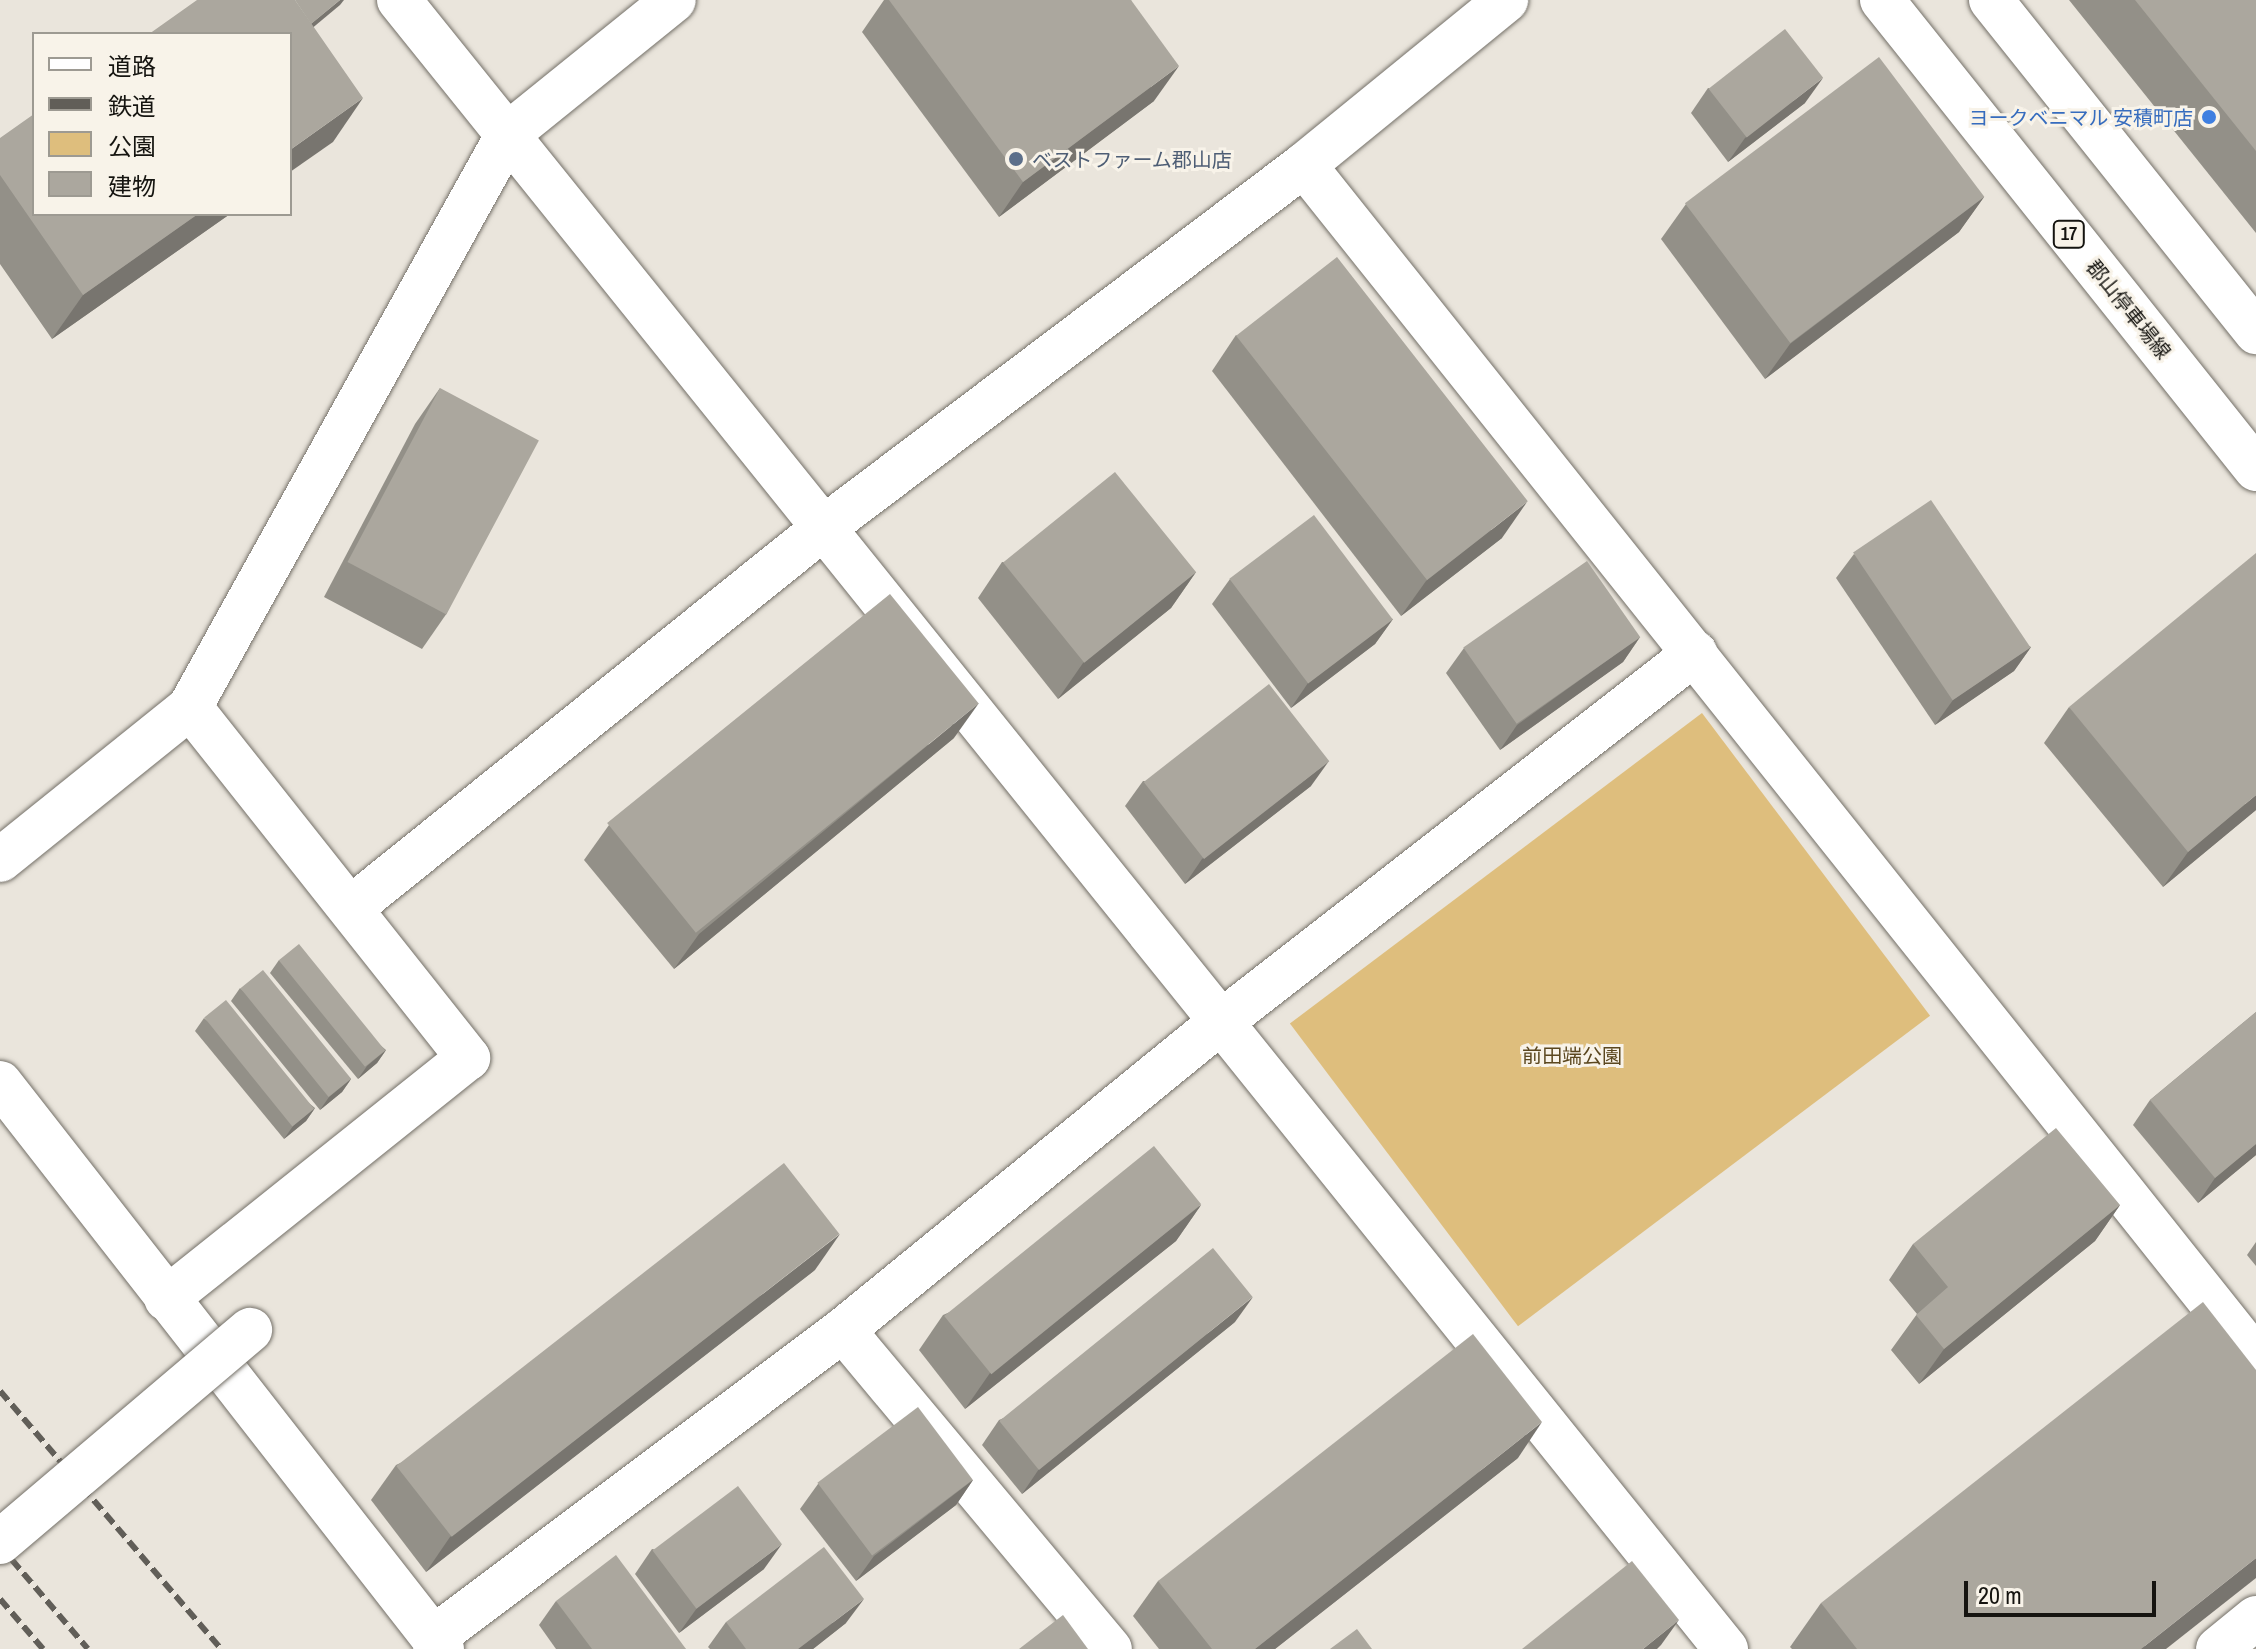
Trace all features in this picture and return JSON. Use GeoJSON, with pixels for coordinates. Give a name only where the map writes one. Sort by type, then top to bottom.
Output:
{"type":"FeatureCollection","features":[{"type":"Feature","properties":{"kind":"street"},"geometry":{"type":"LineString","coordinates":[[399,0],[826,526],[1726,1649]]}},
{"type":"Feature","properties":{"kind":"street"},"geometry":{"type":"LineString","coordinates":[[0,860],[190,707],[508,134],[674,0]]}},
{"type":"Feature","properties":{"kind":"street"},"geometry":{"type":"LineString","coordinates":[[352,907],[826,526],[1304,165],[1506,0]]}},
{"type":"Feature","properties":{"kind":"street","name":"郡山停車場線"},"geometry":{"type":"LineString","coordinates":[[1882,0],[2256,469]]}},
{"type":"Feature","properties":{"kind":"street"},"geometry":{"type":"LineString","coordinates":[[1991,0],[2256,332]]}},
{"type":"Feature","properties":{"kind":"street"},"geometry":{"type":"LineString","coordinates":[[1304,165],[2256,1359]]}},
{"type":"Feature","properties":{"kind":"street"},"geometry":{"type":"LineString","coordinates":[[0,1083],[438,1644],[843,1330],[1221,1022],[1695,653]]}},
{"type":"Feature","properties":{"kind":"street"},"geometry":{"type":"LineString","coordinates":[[166,1299],[468,1058],[352,907],[190,707]]}},
{"type":"Feature","properties":{"kind":"street"},"geometry":{"type":"LineString","coordinates":[[0,1542],[250,1330]]}},
{"type":"Feature","properties":{"kind":"street"},"geometry":{"type":"LineString","coordinates":[[843,1330],[1110,1649]]}},
{"type":"Feature","properties":{"kind":"street"},"geometry":{"type":"LineString","coordinates":[[2218,1649],[2256,1618]]}},
{"type":"Feature","properties":{"kind":"green space","name":"前田端公園"},"geometry":{"type":"Polygon","coordinates":[[[1702,713],[1930,1016],[1518,1326],[1290,1024],[1702,713]]]}},
{"type":"Feature","properties":{"kind":"building"},"geometry":{"type":"Polygon","coordinates":[[[197,0],[295,0],[363,98],[292,149],[292,32],[152,32],[197,0]]]}},
{"type":"Feature","properties":{"kind":"building"},"geometry":{"type":"Polygon","coordinates":[[[295,0],[340,0],[311,24],[295,0]]]}},
{"type":"Feature","properties":{"kind":"building","name":"ベストファーム郡山店"},"geometry":{"type":"Polygon","coordinates":[[[889,0],[1131,0],[1179,66],[1023,182],[889,0]]]}},
{"type":"Feature","properties":{"kind":"building"},"geometry":{"type":"Polygon","coordinates":[[[2135,0],[2256,0],[2256,151],[2135,0]]]}},
{"type":"Feature","properties":{"kind":"building"},"geometry":{"type":"Polygon","coordinates":[[[1785,29],[1823,78],[1747,138],[1709,89],[1785,29]]]}},
{"type":"Feature","properties":{"kind":"building"},"geometry":{"type":"Polygon","coordinates":[[[1879,57],[1984,197],[1790,343],[1685,203],[1879,57]]]}},
{"type":"Feature","properties":{"kind":"building"},"geometry":{"type":"Polygon","coordinates":[[[32,115],[32,216],[195,216],[83,295],[0,175],[0,138],[32,115]]]}},
{"type":"Feature","properties":{"kind":"building"},"geometry":{"type":"Polygon","coordinates":[[[1337,257],[1528,501],[1427,580],[1236,336],[1337,257]]]}},
{"type":"Feature","properties":{"kind":"building"},"geometry":{"type":"Polygon","coordinates":[[[440,388],[539,441],[446,615],[348,562],[440,388]]]}},
{"type":"Feature","properties":{"kind":"building"},"geometry":{"type":"Polygon","coordinates":[[[1115,472],[1196,572],[1084,663],[1003,563],[1115,472]]]}},
{"type":"Feature","properties":{"kind":"building"},"geometry":{"type":"Polygon","coordinates":[[[1931,500],[2031,648],[1953,700],[1853,553],[1931,500]]]}},
{"type":"Feature","properties":{"kind":"building"},"geometry":{"type":"Polygon","coordinates":[[[1314,515],[1393,620],[1308,683],[1229,579],[1314,515]]]}},
{"type":"Feature","properties":{"kind":"building"},"geometry":{"type":"Polygon","coordinates":[[[2256,553],[2256,795],[2188,852],[2069,707],[2256,553]]]}},
{"type":"Feature","properties":{"kind":"building"},"geometry":{"type":"Polygon","coordinates":[[[1587,561],[1640,637],[1517,724],[1463,648],[1587,561]]]}},
{"type":"Feature","properties":{"kind":"building"},"geometry":{"type":"Polygon","coordinates":[[[890,594],[979,704],[696,933],[607,823],[890,594]]]}},
{"type":"Feature","properties":{"kind":"building"},"geometry":{"type":"Polygon","coordinates":[[[1269,684],[1329,761],[1204,859],[1144,782],[1269,684]]]}},
{"type":"Feature","properties":{"kind":"building"},"geometry":{"type":"Polygon","coordinates":[[[299,944],[385,1050],[365,1067],[279,960],[299,944]]]}},
{"type":"Feature","properties":{"kind":"building"},"geometry":{"type":"Polygon","coordinates":[[[263,970],[351,1079],[329,1097],[240,988],[263,970]]]}},
{"type":"Feature","properties":{"kind":"building"},"geometry":{"type":"Polygon","coordinates":[[[226,1000],[314,1109],[292,1126],[204,1018],[226,1000]]]}},
{"type":"Feature","properties":{"kind":"building"},"geometry":{"type":"Polygon","coordinates":[[[2256,1012],[2256,1144],[2215,1178],[2150,1100],[2256,1012]]]}},
{"type":"Feature","properties":{"kind":"building"},"geometry":{"type":"Polygon","coordinates":[[[2056,1128],[2120,1205],[1944,1349],[1916,1315],[1948,1287],[1913,1244],[2056,1128]]]}},
{"type":"Feature","properties":{"kind":"building"},"geometry":{"type":"Polygon","coordinates":[[[1154,1146],[1201,1204],[991,1374],[944,1316],[1154,1146]]]}},
{"type":"Feature","properties":{"kind":"building"},"geometry":{"type":"Polygon","coordinates":[[[784,1163],[839,1234],[452,1537],[396,1466],[784,1163]]]}},
{"type":"Feature","properties":{"kind":"building"},"geometry":{"type":"Polygon","coordinates":[[[1213,1248],[1253,1297],[1039,1470],[999,1421],[1213,1248]]]}},
{"type":"Feature","properties":{"kind":"building"},"geometry":{"type":"Polygon","coordinates":[[[2203,1302],[2256,1370],[2256,1558],[2141,1649],[1857,1649],[1821,1603],[2203,1302]]]}},
{"type":"Feature","properties":{"kind":"building"},"geometry":{"type":"Polygon","coordinates":[[[1473,1334],[1542,1422],[1255,1649],[1212,1649],[1158,1581],[1473,1334]]]}},
{"type":"Feature","properties":{"kind":"building"},"geometry":{"type":"Polygon","coordinates":[[[918,1407],[973,1480],[872,1556],[817,1483],[918,1407]]]}},
{"type":"Feature","properties":{"kind":"building"},"geometry":{"type":"Polygon","coordinates":[[[738,1486],[782,1544],[696,1609],[653,1550],[738,1486]]]}},
{"type":"Feature","properties":{"kind":"building"},"geometry":{"type":"Polygon","coordinates":[[[824,1547],[864,1599],[798,1649],[746,1649],[726,1622],[824,1547]]]}},
{"type":"Feature","properties":{"kind":"building"},"geometry":{"type":"Polygon","coordinates":[[[616,1555],[686,1649],[592,1649],[556,1601],[616,1555]]]}},
{"type":"Feature","properties":{"kind":"building"},"geometry":{"type":"Polygon","coordinates":[[[1632,1561],[1679,1620],[1643,1649],[1522,1649],[1632,1561]]]}},
{"type":"Feature","properties":{"kind":"building"},"geometry":{"type":"Polygon","coordinates":[[[1063,1615],[1088,1649],[1019,1649],[1063,1615]]]}},
{"type":"Feature","properties":{"kind":"building"},"geometry":{"type":"Polygon","coordinates":[[[1357,1629],[1372,1649],[1330,1649],[1357,1629]]]}},
{"type":"Feature","properties":{"kind":"railway"},"geometry":{"type":"LineString","coordinates":[[0,1391],[221,1649]]}},
{"type":"Feature","properties":{"kind":"railway"},"geometry":{"type":"LineString","coordinates":[[0,1546],[88,1649]]}},
{"type":"Feature","properties":{"kind":"railway"},"geometry":{"type":"LineString","coordinates":[[0,1599],[43,1649]]}},
{"type":"Feature","properties":{"kind":"place","name":"ヨークベニマル 安積町店"},"geometry":{"type":"Point","coordinates":[2209,117]}},
{"type":"Feature","properties":{"kind":"place","name":"ベストファーム郡山店"},"geometry":{"type":"Point","coordinates":[1016,159]}}]}
